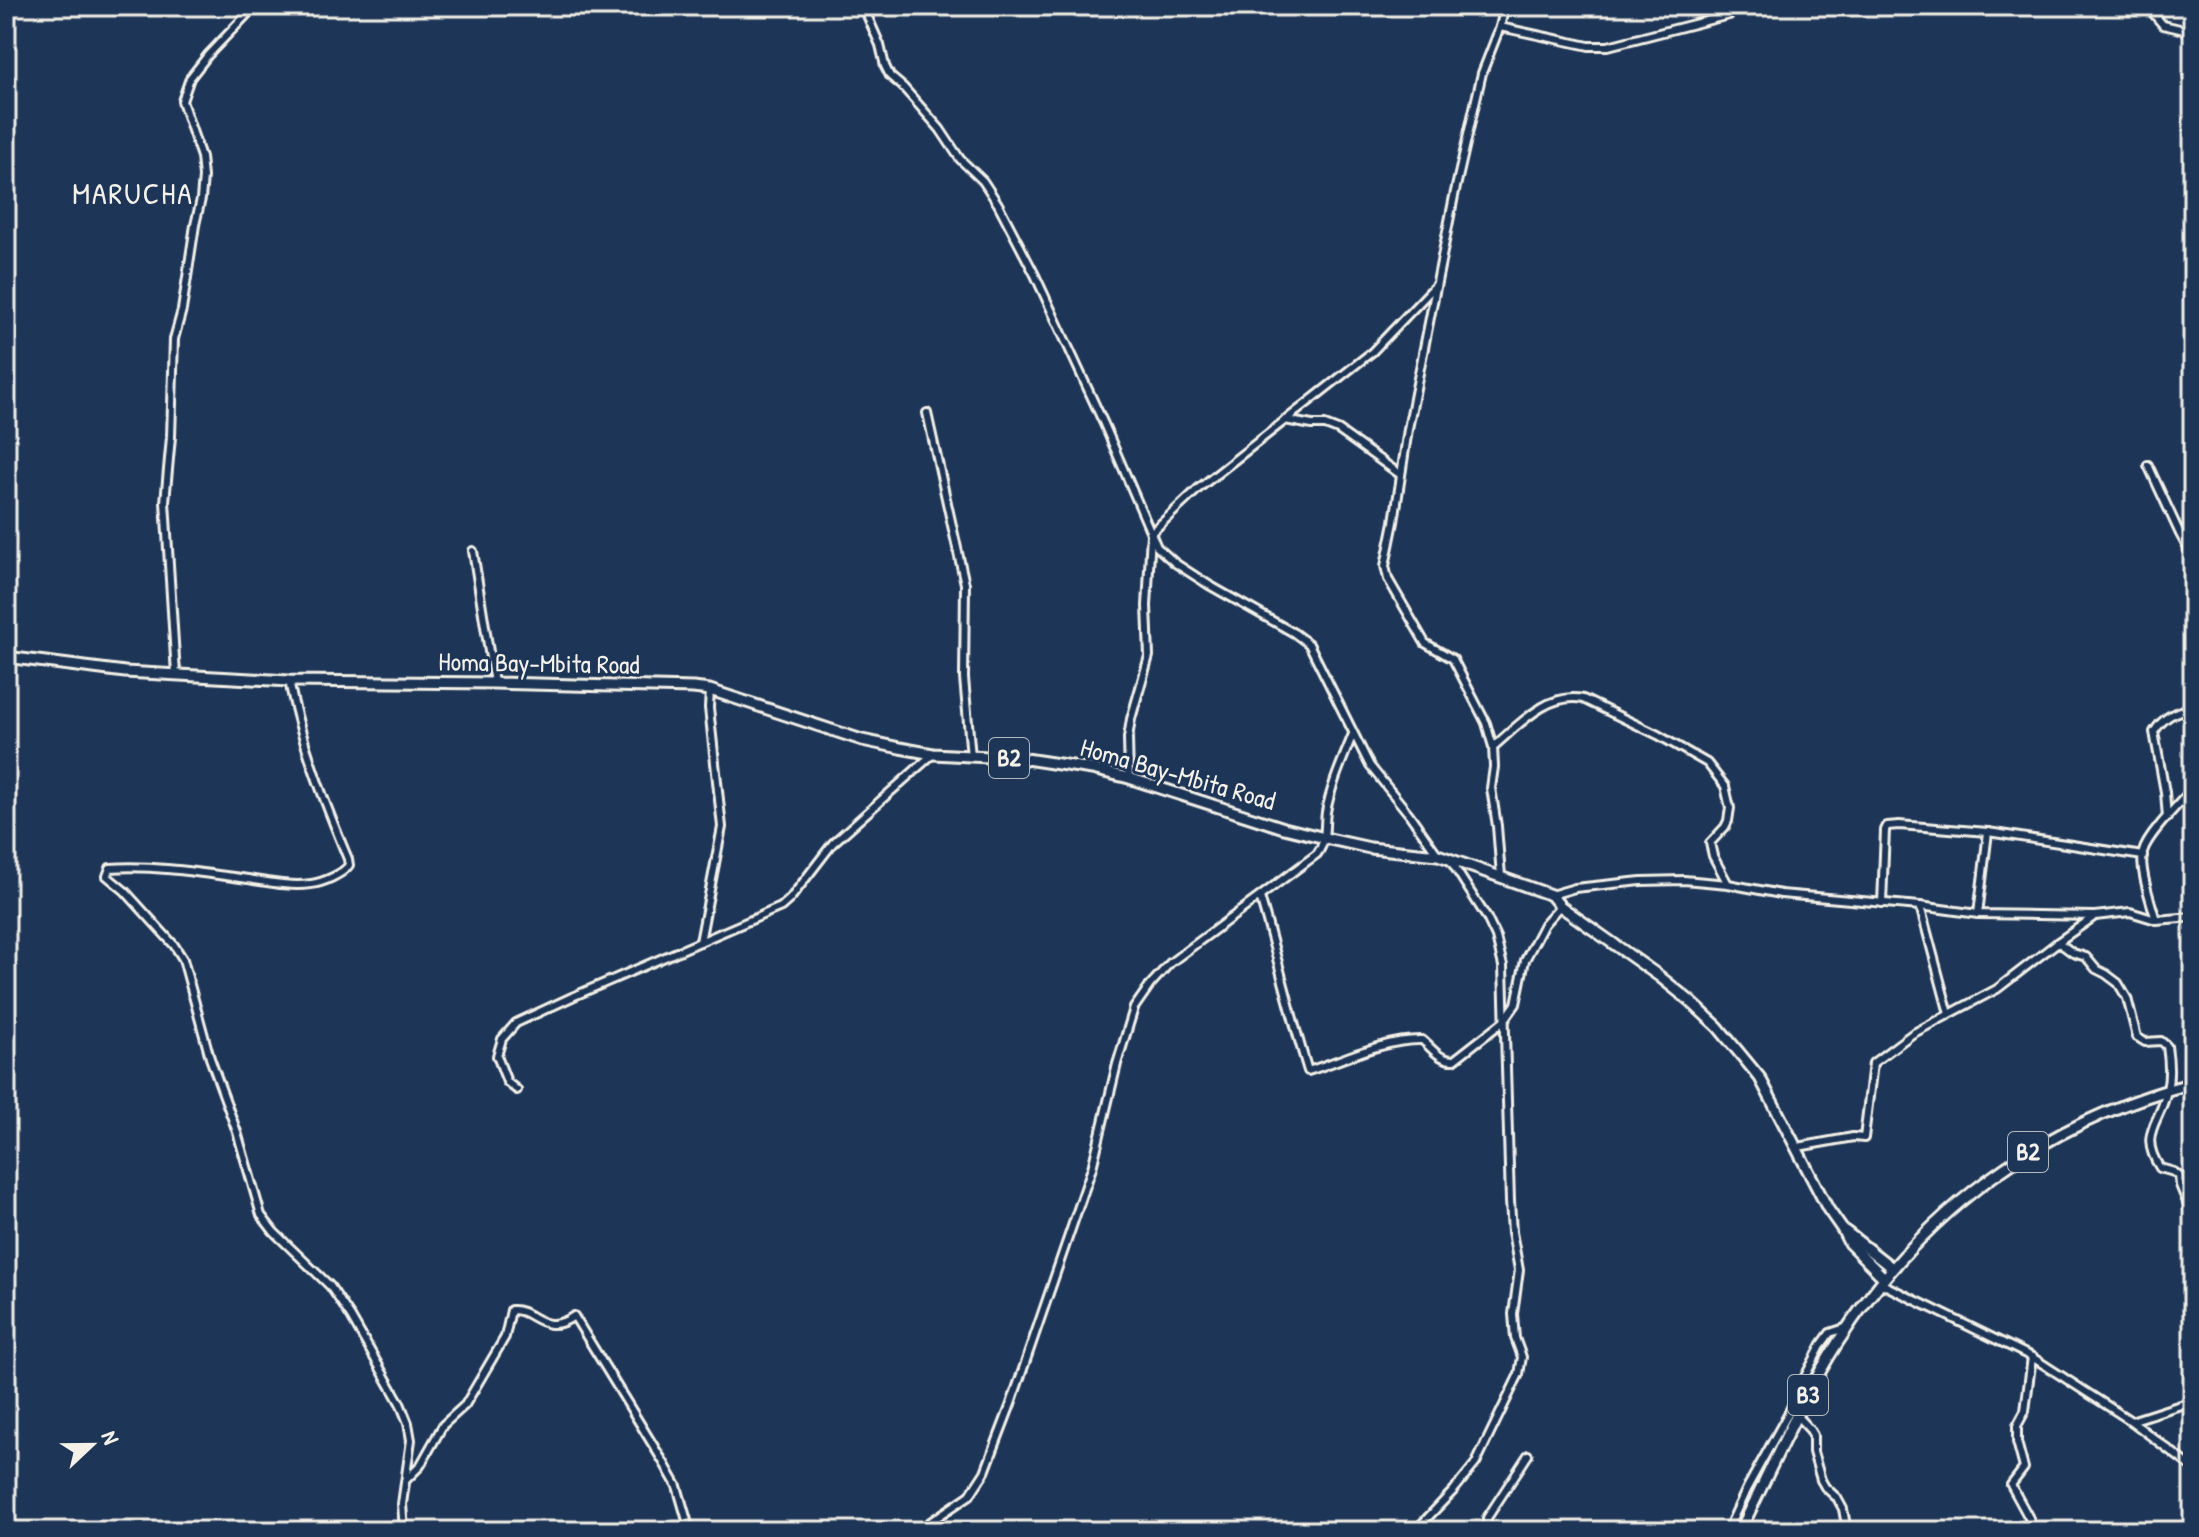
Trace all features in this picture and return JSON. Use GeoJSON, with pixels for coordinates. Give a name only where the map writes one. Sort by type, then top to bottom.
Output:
{"type":"FeatureCollection","features":[{"type":"Feature","properties":{"kind":"highway","name":"Homa Bay-Mbita Road"},"geometry":{"type":"LineString","coordinates":[[6,657],[125,672],[289,681],[640,686],[710,690],[862,740],[933,754],[1049,762],[1092,769],[1284,828],[1370,848],[1438,855],[1551,895],[1560,906],[1659,976],[1718,1027],[1760,1078],[1828,1209],[1855,1250],[1882,1281]]}},
{"type":"Feature","properties":{"kind":"highway","name":"B2"},"geometry":{"type":"LineString","coordinates":[[1892,1268],[1930,1228],[1972,1191],[2012,1162],[2071,1128],[2105,1113],[2193,1083]]}},
{"type":"Feature","properties":{"kind":"highway","name":"Homa Bay-Mbita Road"},"geometry":{"type":"LineString","coordinates":[[1842,1229],[1892,1268]]}},
{"type":"Feature","properties":{"kind":"highway","name":"B3"},"geometry":{"type":"LineString","coordinates":[[1742,1528],[1793,1414],[1848,1327],[1892,1268]]}},
{"type":"Feature","properties":{"kind":"street"},"geometry":{"type":"LineString","coordinates":[[176,674],[165,502],[171,437],[174,339],[182,310],[203,177],[201,157],[182,101],[190,78],[255,6]]}},
{"type":"Feature","properties":{"kind":"street"},"geometry":{"type":"LineString","coordinates":[[863,6],[890,76],[940,129],[960,159],[983,181],[998,204],[1035,275],[1157,547],[1209,585],[1309,644],[1370,766],[1438,855]]}},
{"type":"Feature","properties":{"kind":"street"},"geometry":{"type":"LineString","coordinates":[[1501,876],[1491,788],[1493,747],[1486,723],[1456,665],[1448,655],[1425,643],[1385,573],[1436,285],[1474,104],[1505,6]]}},
{"type":"Feature","properties":{"kind":"street"},"geometry":{"type":"LineString","coordinates":[[1500,27],[1589,46],[1608,46],[1729,15],[1742,6]]}},
{"type":"Feature","properties":{"kind":"street"},"geometry":{"type":"LineString","coordinates":[[2147,6],[2163,25],[2193,32]]}},
{"type":"Feature","properties":{"kind":"street"},"geometry":{"type":"LineString","coordinates":[[1129,778],[1131,719],[1149,656],[1147,606],[1151,533],[1199,488],[1372,352],[1436,285]]}},
{"type":"Feature","properties":{"kind":"street"},"geometry":{"type":"LineString","coordinates":[[927,413],[965,584],[964,678],[971,757]]}},
{"type":"Feature","properties":{"kind":"street"},"geometry":{"type":"LineString","coordinates":[[1285,420],[1325,425],[1338,430],[1401,475]]}},
{"type":"Feature","properties":{"kind":"street"},"geometry":{"type":"LineString","coordinates":[[2148,465],[2193,558]]}},
{"type":"Feature","properties":{"kind":"street"},"geometry":{"type":"LineString","coordinates":[[473,551],[494,683]]}},
{"type":"Feature","properties":{"kind":"street"},"geometry":{"type":"LineString","coordinates":[[289,681],[324,802],[348,859],[349,865],[345,871],[312,884],[284,884],[177,870],[132,868],[110,868],[107,876],[125,891],[183,959],[210,1058],[237,1132],[261,1215],[274,1232],[330,1286],[400,1403],[411,1440],[402,1513],[404,1531]]}},
{"type":"Feature","properties":{"kind":"street"},"geometry":{"type":"LineString","coordinates":[[700,942],[722,827],[711,733],[710,690]]}},
{"type":"Feature","properties":{"kind":"street"},"geometry":{"type":"LineString","coordinates":[[1493,747],[1535,712],[1559,698],[1572,696],[1658,735],[1707,763],[1725,786],[1730,808],[1725,827],[1710,843],[1713,856],[1728,884]]}},
{"type":"Feature","properties":{"kind":"street"},"geometry":{"type":"LineString","coordinates":[[2167,818],[2154,732],[2169,715],[2193,709]]}},
{"type":"Feature","properties":{"kind":"street"},"geometry":{"type":"LineString","coordinates":[[917,1531],[970,1495],[985,1472],[1092,1168],[1134,1008],[1170,963],[1317,854],[1325,838],[1326,811],[1353,734]]}},
{"type":"Feature","properties":{"kind":"street"},"geometry":{"type":"LineString","coordinates":[[517,1090],[507,1082],[497,1056],[502,1039],[516,1023],[781,907],[833,843],[933,754]]}},
{"type":"Feature","properties":{"kind":"street"},"geometry":{"type":"LineString","coordinates":[[2156,920],[2143,856],[2146,845],[2193,788]]}},
{"type":"Feature","properties":{"kind":"street"},"geometry":{"type":"LineString","coordinates":[[1882,903],[1887,826],[1988,832],[2143,856]]}},
{"type":"Feature","properties":{"kind":"street"},"geometry":{"type":"LineString","coordinates":[[1978,914],[1988,832]]}},
{"type":"Feature","properties":{"kind":"street"},"geometry":{"type":"LineString","coordinates":[[1415,1531],[1476,1463],[1522,1363],[1513,1327],[1519,1270],[1512,1232],[1503,966],[1496,937],[1487,918],[1450,860]]}},
{"type":"Feature","properties":{"kind":"street"},"geometry":{"type":"LineString","coordinates":[[1551,895],[1575,888],[1684,880],[1781,894],[1978,914],[2095,916],[2130,912],[2156,920],[2193,917]]}},
{"type":"Feature","properties":{"kind":"street"},"geometry":{"type":"LineString","coordinates":[[1260,897],[1308,1071],[1409,1040],[1422,1040],[1438,1056],[1454,1060],[1504,1021],[1516,1004],[1525,960],[1544,924],[1560,906]]}},
{"type":"Feature","properties":{"kind":"street"},"geometry":{"type":"LineString","coordinates":[[1920,906],[1949,1014]]}},
{"type":"Feature","properties":{"kind":"street"},"geometry":{"type":"LineString","coordinates":[[1798,1147],[1853,1137],[1864,1138],[1873,1063],[1912,1034],[1997,989],[2095,916]]}},
{"type":"Feature","properties":{"kind":"street"},"geometry":{"type":"LineString","coordinates":[[2058,942],[2073,953],[2086,957],[2096,969],[2118,983],[2127,998],[2140,1040],[2161,1041],[2167,1046],[2168,1090],[2151,1128],[2151,1144],[2160,1168],[2179,1176],[2193,1217]]}},
{"type":"Feature","properties":{"kind":"street"},"geometry":{"type":"LineString","coordinates":[[1882,1281],[2032,1357],[2131,1421],[2193,1468]]}},
{"type":"Feature","properties":{"kind":"street"},"geometry":{"type":"LineString","coordinates":[[406,1480],[420,1466],[443,1425],[465,1405],[505,1337],[511,1310],[518,1309],[540,1321],[555,1324],[566,1322],[574,1316],[677,1486],[690,1531]]}},
{"type":"Feature","properties":{"kind":"street"},"geometry":{"type":"LineString","coordinates":[[2032,1357],[2025,1411],[2017,1426],[2017,1442],[2024,1468],[2011,1485],[2033,1531]]}},
{"type":"Feature","properties":{"kind":"street"},"geometry":{"type":"LineString","coordinates":[[2131,1421],[2193,1401]]}},
{"type":"Feature","properties":{"kind":"street"},"geometry":{"type":"LineString","coordinates":[[1727,1531],[1768,1447],[1793,1414],[1813,1435],[1813,1452],[1821,1480],[1843,1509],[1847,1531]]}},
{"type":"Feature","properties":{"kind":"street"},"geometry":{"type":"LineString","coordinates":[[1487,1531],[1487,1518],[1528,1455]]}},
{"type":"Feature","properties":{"kind":"street"},"geometry":{"type":"LineString","coordinates":[[1733,1520],[1742,1528]]}},
{"type":"Feature","properties":{"kind":"district","name":"MARUCHA"},"geometry":{"type":"Point","coordinates":[133,194]}}]}
